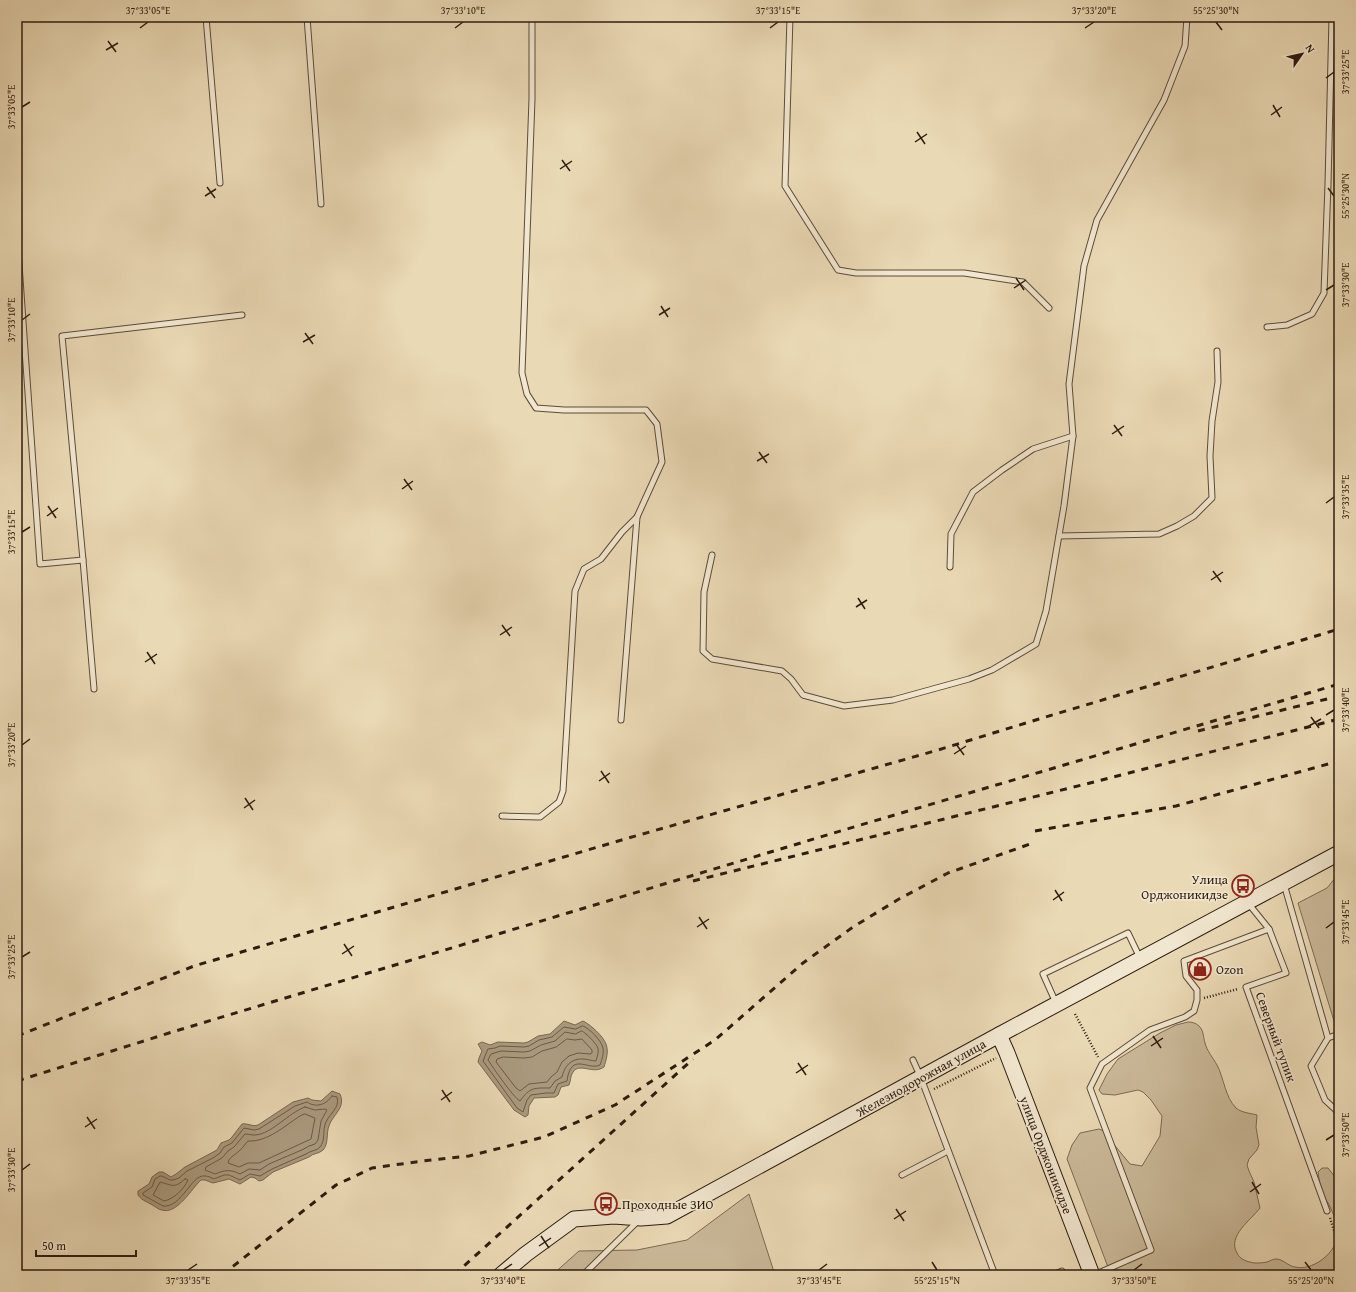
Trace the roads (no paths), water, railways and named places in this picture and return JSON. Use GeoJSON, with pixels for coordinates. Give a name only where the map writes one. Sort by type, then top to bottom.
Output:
{"type":"FeatureCollection","features":[{"type":"Feature","properties":{"kind":"street","name":"Железнодорожная улица"},"geometry":{"type":"LineString","coordinates":[[501,1275],[526,1254],[574,1219],[614,1216],[641,1218],[667,1216],[998,1035],[1339,854]]}},
{"type":"Feature","properties":{"kind":"street","name":"улица Орджоникидзе"},"geometry":{"type":"LineString","coordinates":[[998,1035],[1007,1053],[1093,1275]]}},
{"type":"Feature","properties":{"kind":"lane"},"geometry":{"type":"LineString","coordinates":[[206,17],[220,183]]}},
{"type":"Feature","properties":{"kind":"lane"},"geometry":{"type":"LineString","coordinates":[[307,17],[320,204]]}},
{"type":"Feature","properties":{"kind":"lane"},"geometry":{"type":"LineString","coordinates":[[532,17],[532,99],[522,374],[527,394],[536,408],[564,410],[646,410],[657,424],[662,462],[637,517],[621,720]]}},
{"type":"Feature","properties":{"kind":"lane"},"geometry":{"type":"LineString","coordinates":[[790,17],[786,186],[838,270],[856,273],[964,273],[1023,282],[1049,308]]}},
{"type":"Feature","properties":{"kind":"lane"},"geometry":{"type":"LineString","coordinates":[[712,555],[704,592],[703,651],[712,659],[782,671],[792,678],[803,695],[844,706],[893,700],[969,679],[992,670],[1036,644],[1046,611],[1074,436],[1069,384],[1084,266],[1097,220],[1164,100],[1185,46],[1186,17]]}},
{"type":"Feature","properties":{"kind":"lane"},"geometry":{"type":"LineString","coordinates":[[1267,327],[1287,325],[1312,314],[1324,293],[1332,17]]}},
{"type":"Feature","properties":{"kind":"lane"},"geometry":{"type":"LineString","coordinates":[[17,236],[40,564],[83,560]]}},
{"type":"Feature","properties":{"kind":"lane"},"geometry":{"type":"LineString","coordinates":[[94,689],[62,336],[242,315]]}},
{"type":"Feature","properties":{"kind":"lane"},"geometry":{"type":"LineString","coordinates":[[1059,536],[1159,534],[1194,516],[1212,498],[1210,456],[1212,421],[1218,382],[1218,351]]}},
{"type":"Feature","properties":{"kind":"lane"},"geometry":{"type":"LineString","coordinates":[[950,567],[951,534],[973,492],[1033,449],[1074,436]]}},
{"type":"Feature","properties":{"kind":"lane"},"geometry":{"type":"LineString","coordinates":[[502,816],[540,817],[559,802],[563,791],[575,591],[584,569],[601,559],[622,532],[637,517]]}},
{"type":"Feature","properties":{"kind":"lane"},"geometry":{"type":"LineString","coordinates":[[1283,883],[1328,1038]]}},
{"type":"Feature","properties":{"kind":"lane","name":"Северный тупик"},"geometry":{"type":"LineString","coordinates":[[1247,902],[1269,929],[1286,973],[1246,987],[1327,1211]]}},
{"type":"Feature","properties":{"kind":"lane"},"geometry":{"type":"LineString","coordinates":[[1093,1275],[1151,1250],[1090,1088],[1102,1064],[1150,1030],[1185,1017],[1194,1011],[1197,1000],[1197,990],[1186,976],[1184,961],[1269,929]]}},
{"type":"Feature","properties":{"kind":"lane"},"geometry":{"type":"LineString","coordinates":[[1057,1004],[1043,974],[1128,933],[1141,959]]}},
{"type":"Feature","properties":{"kind":"lane"},"geometry":{"type":"LineString","coordinates":[[1339,1034],[1328,1038],[1311,1066],[1325,1100],[1339,1112]]}},
{"type":"Feature","properties":{"kind":"lane"},"geometry":{"type":"LineString","coordinates":[[913,1060],[995,1275]]}},
{"type":"Feature","properties":{"kind":"lane"},"geometry":{"type":"LineString","coordinates":[[902,1174],[948,1151]]}},
{"type":"Feature","properties":{"kind":"lane"},"geometry":{"type":"LineString","coordinates":[[583,1275],[641,1218]]}},
{"type":"Feature","properties":{"kind":"lane"},"geometry":{"type":"LineString","coordinates":[[1053,1275],[1062,1271],[1064,1275]]}},
{"type":"Feature","properties":{"kind":"water"},"geometry":{"type":"Polygon","coordinates":[[[564,1021],[575,1025],[583,1021],[600,1034],[607,1047],[607,1056],[604,1067],[596,1070],[583,1068],[576,1069],[572,1074],[569,1085],[561,1087],[558,1095],[555,1097],[534,1098],[529,1106],[528,1115],[525,1117],[514,1110],[478,1062],[482,1051],[478,1044],[482,1042],[490,1045],[498,1042],[528,1042],[538,1036],[550,1034],[564,1021]]]}},
{"type":"Feature","properties":{"kind":"water"},"geometry":{"type":"Polygon","coordinates":[[[332,1091],[340,1094],[341,1103],[329,1126],[325,1148],[320,1152],[273,1172],[263,1180],[259,1181],[251,1177],[240,1184],[229,1179],[213,1183],[201,1180],[184,1200],[173,1209],[161,1210],[143,1200],[138,1195],[138,1191],[149,1184],[152,1177],[159,1172],[163,1172],[171,1177],[185,1167],[217,1150],[221,1143],[229,1140],[242,1124],[254,1126],[258,1125],[293,1102],[308,1098],[321,1101],[332,1091]]]}},
{"type":"Feature","properties":{"kind":"railway"},"geometry":{"type":"LineString","coordinates":[[17,1036],[194,966],[625,839],[938,750],[1339,629]]}},
{"type":"Feature","properties":{"kind":"railway"},"geometry":{"type":"LineString","coordinates":[[17,1081],[169,1033],[847,829],[1339,684]]}},
{"type":"Feature","properties":{"kind":"railway"},"geometry":{"type":"LineString","coordinates":[[1198,731],[1339,696]]}},
{"type":"Feature","properties":{"kind":"railway"},"geometry":{"type":"LineString","coordinates":[[693,881],[1090,783],[1339,719]]}},
{"type":"Feature","properties":{"kind":"railway"},"geometry":{"type":"LineString","coordinates":[[1035,831],[1176,806],[1339,761]]}},
{"type":"Feature","properties":{"kind":"railway"},"geometry":{"type":"LineString","coordinates":[[222,1275],[336,1185],[372,1168],[469,1156],[544,1137],[615,1105],[715,1040],[803,963],[853,927],[899,899],[948,873],[1030,844]]}},
{"type":"Feature","properties":{"kind":"railway"},"geometry":{"type":"LineString","coordinates":[[454,1275],[693,1059]]}},
{"type":"Feature","properties":{"kind":"place","name":"Улица Орджоникидзе"},"geometry":{"type":"Point","coordinates":[1243,886]}},
{"type":"Feature","properties":{"kind":"place","name":"Ozon"},"geometry":{"type":"Point","coordinates":[1200,969]}},
{"type":"Feature","properties":{"kind":"place","name":"Проходные ЗИО"},"geometry":{"type":"Point","coordinates":[606,1204]}}]}
